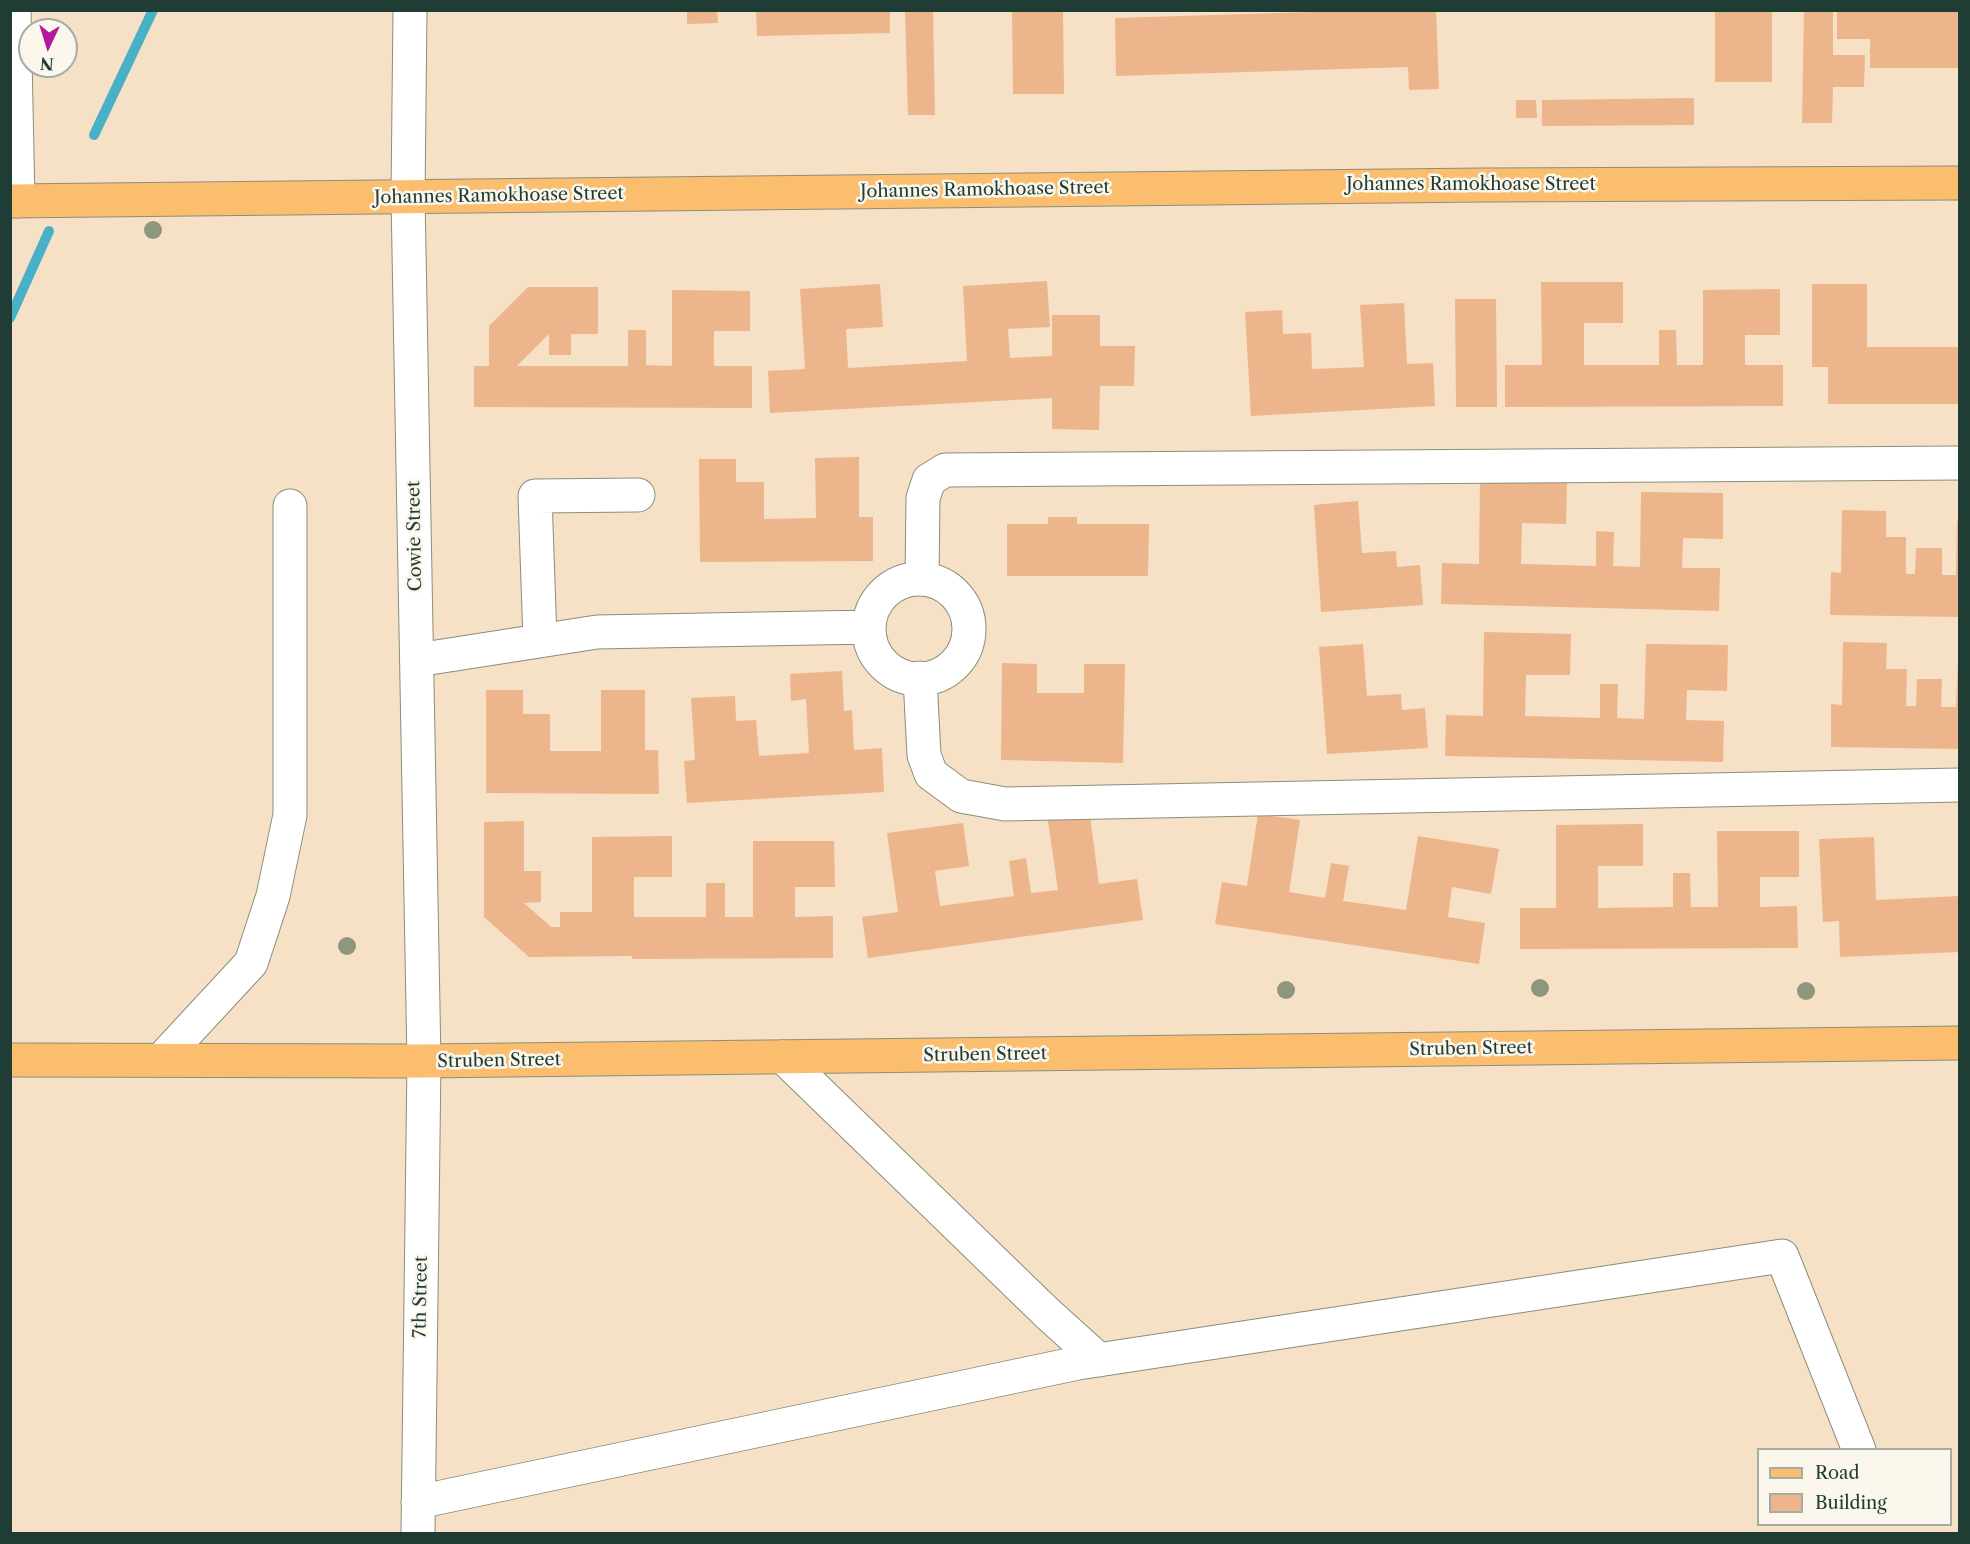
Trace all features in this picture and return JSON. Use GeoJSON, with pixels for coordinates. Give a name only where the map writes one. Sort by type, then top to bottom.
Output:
{"type":"FeatureCollection","features":[{"type":"Feature","properties":{"kind":"main road","name":"Johannes Ramokhoase Street"},"geometry":{"type":"LineString","coordinates":[[14,201],[1483,184],[1959,183]]}},
{"type":"Feature","properties":{"kind":"main road","name":"Struben Street"},"geometry":{"type":"LineString","coordinates":[[10,1060],[424,1061],[1959,1043]]}},
{"type":"Feature","properties":{"kind":"street"},"geometry":{"type":"LineString","coordinates":[[14,10],[14,201]]}},
{"type":"Feature","properties":{"kind":"street","name":"Cowie Street"},"geometry":{"type":"LineString","coordinates":[[410,10],[408,197],[424,1061]]}},
{"type":"Feature","properties":{"kind":"street"},"geometry":{"type":"LineString","coordinates":[[922,579],[923,498],[929,480],[945,470],[1959,463]]}},
{"type":"Feature","properties":{"kind":"street"},"geometry":{"type":"LineString","coordinates":[[540,640],[535,496],[638,495]]}},
{"type":"Feature","properties":{"kind":"street"},"geometry":{"type":"LineString","coordinates":[[160,1060],[251,963],[273,896],[290,815],[290,506]]}},
{"type":"Feature","properties":{"kind":"street"},"geometry":{"type":"LineString","coordinates":[[922,579],[939,583],[953,592],[963,605],[969,621],[969,639],[962,654],[951,667],[937,676],[920,678],[904,676],[889,669],[878,658],[871,643],[869,627],[872,612],[880,598],[891,587],[906,580],[922,579]]}},
{"type":"Feature","properties":{"kind":"street"},"geometry":{"type":"LineString","coordinates":[[417,660],[597,632],[869,627]]}},
{"type":"Feature","properties":{"kind":"street"},"geometry":{"type":"LineString","coordinates":[[920,678],[924,755],[931,774],[961,796],[1005,804],[1959,785]]}},
{"type":"Feature","properties":{"kind":"street"},"geometry":{"type":"LineString","coordinates":[[783,1057],[1047,1313],[1099,1360]]}},
{"type":"Feature","properties":{"kind":"street","name":"7th Street"},"geometry":{"type":"LineString","coordinates":[[418,1518],[424,1061]]}},
{"type":"Feature","properties":{"kind":"street"},"geometry":{"type":"LineString","coordinates":[[418,1518],[1078,1363],[1782,1256],[1858,1448]]}},
{"type":"Feature","properties":{"kind":"building"},"geometry":{"type":"Polygon","coordinates":[[[687,10],[717,10],[718,23],[687,24],[687,10]]]}},
{"type":"Feature","properties":{"kind":"building"},"geometry":{"type":"Polygon","coordinates":[[[756,10],[890,10],[890,33],[757,36],[756,10]]]}},
{"type":"Feature","properties":{"kind":"building"},"geometry":{"type":"Polygon","coordinates":[[[905,10],[933,10],[935,115],[908,115],[905,10]]]}},
{"type":"Feature","properties":{"kind":"building"},"geometry":{"type":"Polygon","coordinates":[[[1012,10],[1063,10],[1064,94],[1013,94],[1012,10]]]}},
{"type":"Feature","properties":{"kind":"building"},"geometry":{"type":"Polygon","coordinates":[[[1436,10],[1439,89],[1409,90],[1408,67],[1116,76],[1115,18],[1436,10]]]}},
{"type":"Feature","properties":{"kind":"building"},"geometry":{"type":"Polygon","coordinates":[[[1715,10],[1772,10],[1772,82],[1715,82],[1715,10]]]}},
{"type":"Feature","properties":{"kind":"building"},"geometry":{"type":"Polygon","coordinates":[[[1804,10],[1833,10],[1833,55],[1865,55],[1864,87],[1833,87],[1832,123],[1802,123],[1804,10]]]}},
{"type":"Feature","properties":{"kind":"building"},"geometry":{"type":"Polygon","coordinates":[[[1837,10],[1960,10],[1960,68],[1870,68],[1870,39],[1837,39],[1837,10]]]}},
{"type":"Feature","properties":{"kind":"building"},"geometry":{"type":"Polygon","coordinates":[[[1694,98],[1694,125],[1542,126],[1542,100],[1694,98]]]}},
{"type":"Feature","properties":{"kind":"building"},"geometry":{"type":"Polygon","coordinates":[[[1516,100],[1536,100],[1537,118],[1516,118],[1516,100]]]}},
{"type":"Feature","properties":{"kind":"building"},"geometry":{"type":"Polygon","coordinates":[[[1047,281],[1050,327],[1008,329],[1010,358],[1052,356],[1052,315],[1100,315],[1100,346],[1135,346],[1134,386],[1100,386],[1099,430],[1052,429],[1052,398],[770,413],[768,371],[805,369],[800,289],[880,284],[883,327],[846,329],[848,368],[967,361],[963,286],[1047,281]]]}},
{"type":"Feature","properties":{"kind":"building"},"geometry":{"type":"Polygon","coordinates":[[[1541,282],[1623,282],[1623,323],[1584,323],[1584,365],[1659,365],[1659,330],[1676,330],[1677,365],[1703,365],[1703,290],[1780,289],[1780,335],[1745,335],[1745,365],[1783,365],[1783,406],[1505,407],[1505,365],[1542,365],[1541,282]]]}},
{"type":"Feature","properties":{"kind":"building"},"geometry":{"type":"Polygon","coordinates":[[[1812,284],[1867,284],[1867,347],[1960,347],[1960,404],[1828,404],[1828,367],[1812,367],[1812,284]]]}},
{"type":"Feature","properties":{"kind":"building"},"geometry":{"type":"Polygon","coordinates":[[[528,287],[598,287],[598,334],[571,334],[571,355],[549,355],[549,334],[517,366],[628,366],[628,330],[646,330],[646,365],[672,366],[672,290],[750,291],[750,331],[714,331],[714,366],[752,366],[752,408],[474,407],[474,366],[489,366],[489,326],[528,287]]]}},
{"type":"Feature","properties":{"kind":"building"},"geometry":{"type":"Polygon","coordinates":[[[1455,299],[1496,299],[1497,407],[1456,407],[1455,299]]]}},
{"type":"Feature","properties":{"kind":"building"},"geometry":{"type":"Polygon","coordinates":[[[1404,303],[1407,364],[1433,363],[1435,406],[1251,416],[1245,312],[1282,310],[1283,334],[1311,333],[1312,369],[1364,367],[1360,305],[1404,303]]]}},
{"type":"Feature","properties":{"kind":"building"},"geometry":{"type":"Polygon","coordinates":[[[859,457],[859,517],[873,517],[873,561],[700,562],[699,459],[736,459],[736,482],[764,482],[764,519],[816,518],[815,458],[859,457]]]}},
{"type":"Feature","properties":{"kind":"building"},"geometry":{"type":"Polygon","coordinates":[[[1480,480],[1567,482],[1566,524],[1522,523],[1521,564],[1596,566],[1596,531],[1614,532],[1613,566],[1640,567],[1641,492],[1723,493],[1723,539],[1683,538],[1682,568],[1720,568],[1719,611],[1441,604],[1442,563],[1479,564],[1480,480]]]}},
{"type":"Feature","properties":{"kind":"building"},"geometry":{"type":"Polygon","coordinates":[[[1358,501],[1362,553],[1396,551],[1397,567],[1420,565],[1423,605],[1321,612],[1314,505],[1358,501]]]}},
{"type":"Feature","properties":{"kind":"building"},"geometry":{"type":"Polygon","coordinates":[[[1842,510],[1886,511],[1886,537],[1906,537],[1906,574],[1915,574],[1916,548],[1942,548],[1942,575],[1956,575],[1957,521],[1960,521],[1960,617],[1830,615],[1831,572],[1841,573],[1842,510]]]}},
{"type":"Feature","properties":{"kind":"building"},"geometry":{"type":"Polygon","coordinates":[[[1048,517],[1077,517],[1077,524],[1149,524],[1148,576],[1007,576],[1007,524],[1048,524],[1048,517]]]}},
{"type":"Feature","properties":{"kind":"building"},"geometry":{"type":"Polygon","coordinates":[[[1484,632],[1571,634],[1570,675],[1526,675],[1525,716],[1600,718],[1600,684],[1618,684],[1617,718],[1644,719],[1646,644],[1728,645],[1727,691],[1687,690],[1686,720],[1724,721],[1723,762],[1445,756],[1446,715],[1483,716],[1484,632]]]}},
{"type":"Feature","properties":{"kind":"building"},"geometry":{"type":"Polygon","coordinates":[[[1843,642],[1887,643],[1886,669],[1907,669],[1906,706],[1916,706],[1917,679],[1942,679],[1941,707],[1956,707],[1958,660],[1960,660],[1960,749],[1831,747],[1831,704],[1842,705],[1843,642]]]}},
{"type":"Feature","properties":{"kind":"building"},"geometry":{"type":"Polygon","coordinates":[[[1363,644],[1367,696],[1401,694],[1402,710],[1425,708],[1428,748],[1327,754],[1319,647],[1363,644]]]}},
{"type":"Feature","properties":{"kind":"building"},"geometry":{"type":"Polygon","coordinates":[[[1002,663],[1037,664],[1037,693],[1084,693],[1084,664],[1125,664],[1123,763],[1001,760],[1002,663]]]}},
{"type":"Feature","properties":{"kind":"building"},"geometry":{"type":"Polygon","coordinates":[[[842,671],[844,711],[852,710],[854,750],[882,748],[884,792],[687,803],[684,761],[695,760],[691,698],[735,696],[736,721],[756,720],[759,756],[809,753],[806,699],[791,701],[790,674],[842,671]]]}},
{"type":"Feature","properties":{"kind":"building"},"geometry":{"type":"Polygon","coordinates":[[[486,690],[523,690],[523,714],[550,714],[550,751],[601,751],[601,690],[645,690],[645,750],[658,750],[659,794],[486,793],[486,690]]]}},
{"type":"Feature","properties":{"kind":"building"},"geometry":{"type":"Polygon","coordinates":[[[1089,809],[1099,884],[1137,879],[1143,920],[868,958],[862,917],[898,912],[887,833],[963,823],[969,866],[935,871],[940,906],[1014,896],[1009,861],[1026,858],[1031,893],[1058,890],[1047,815],[1089,809]]]}},
{"type":"Feature","properties":{"kind":"building"},"geometry":{"type":"Polygon","coordinates":[[[1258,814],[1300,820],[1289,892],[1325,898],[1331,863],[1349,866],[1343,901],[1406,910],[1418,836],[1499,849],[1491,894],[1452,887],[1448,917],[1485,923],[1479,964],[1215,924],[1222,882],[1247,886],[1258,814]]]}},
{"type":"Feature","properties":{"kind":"building"},"geometry":{"type":"Polygon","coordinates":[[[524,821],[524,871],[541,871],[541,902],[524,903],[551,927],[560,927],[560,912],[592,912],[592,837],[672,836],[672,877],[634,877],[634,917],[706,917],[706,883],[725,883],[725,917],[753,917],[753,841],[834,841],[835,887],[795,887],[795,917],[833,916],[833,958],[529,957],[484,917],[484,822],[524,821]]]}},
{"type":"Feature","properties":{"kind":"building"},"geometry":{"type":"Polygon","coordinates":[[[1643,824],[1643,866],[1598,866],[1598,908],[1673,907],[1673,873],[1690,873],[1691,907],[1718,907],[1717,831],[1799,831],[1799,877],[1760,877],[1760,907],[1797,906],[1798,948],[1520,949],[1520,908],[1556,908],[1556,825],[1643,824]]]}},
{"type":"Feature","properties":{"kind":"building"},"geometry":{"type":"Polygon","coordinates":[[[1874,837],[1876,900],[1960,896],[1960,952],[1840,957],[1839,921],[1823,922],[1819,839],[1874,837]]]}},
{"type":"Feature","properties":{"kind":"waterway"},"geometry":{"type":"LineString","coordinates":[[94,135],[153,10]]}},
{"type":"Feature","properties":{"kind":"waterway"},"geometry":{"type":"LineString","coordinates":[[10,318],[49,231]]}}]}
